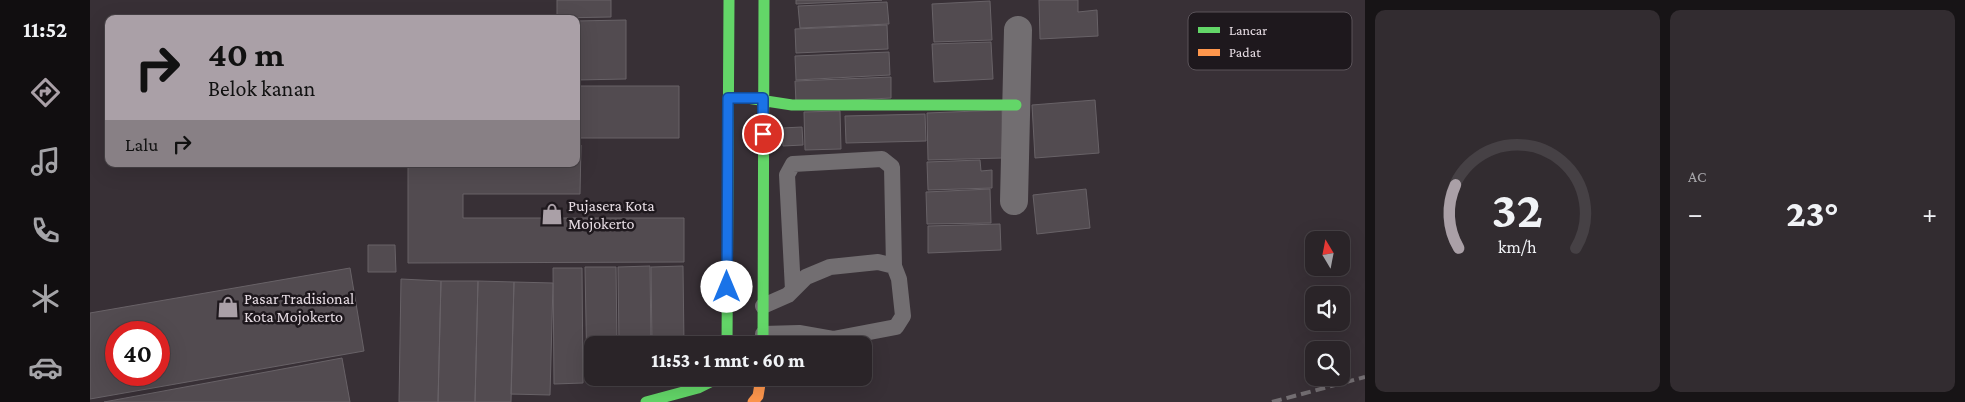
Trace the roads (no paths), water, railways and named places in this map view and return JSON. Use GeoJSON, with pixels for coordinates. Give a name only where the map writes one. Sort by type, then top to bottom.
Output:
{"type":"FeatureCollection","features":[{"type":"Feature","properties":{"kind":"street"},"geometry":{"type":"LineString","coordinates":[[727,336],[729,0]]}},
{"type":"Feature","properties":{"kind":"street"},"geometry":{"type":"LineString","coordinates":[[763,336],[764,0]]}},
{"type":"Feature","properties":{"kind":"street"},"geometry":{"type":"LineString","coordinates":[[1014,201],[1018,30]]}},
{"type":"Feature","properties":{"kind":"street"},"geometry":{"type":"LineString","coordinates":[[728,98],[763,98],[778,104],[792,105],[1016,105]]}},
{"type":"Feature","properties":{"kind":"street"},"geometry":{"type":"LineString","coordinates":[[646,402],[702,386]]}},
{"type":"Feature","properties":{"kind":"street"},"geometry":{"type":"LineString","coordinates":[[753,402],[758,396],[760,386]]}},
{"type":"Feature","properties":{"kind":"lane"},"geometry":{"type":"LineString","coordinates":[[793,290],[787,175],[793,164],[882,159],[892,167],[894,266],[899,279],[903,316],[896,327],[849,336]]}},
{"type":"Feature","properties":{"kind":"lane"},"geometry":{"type":"LineString","coordinates":[[763,306],[788,295],[806,276],[830,267],[878,262],[894,266]]}},
{"type":"Feature","properties":{"kind":"lane"},"geometry":{"type":"LineString","coordinates":[[784,336],[799,333],[816,336]]}},
{"type":"Feature","properties":{"kind":"railway"},"geometry":{"type":"LineString","coordinates":[[1272,402],[1365,377]]}},
{"type":"Feature","properties":{"kind":"place","name":"Pujasera Kota Mojokerto"},"geometry":{"type":"Point","coordinates":[552,214]}},
{"type":"Feature","properties":{"kind":"place","name":"Pasar Tradisional Kota Mojokerto"},"geometry":{"type":"Point","coordinates":[228,307]}}]}
